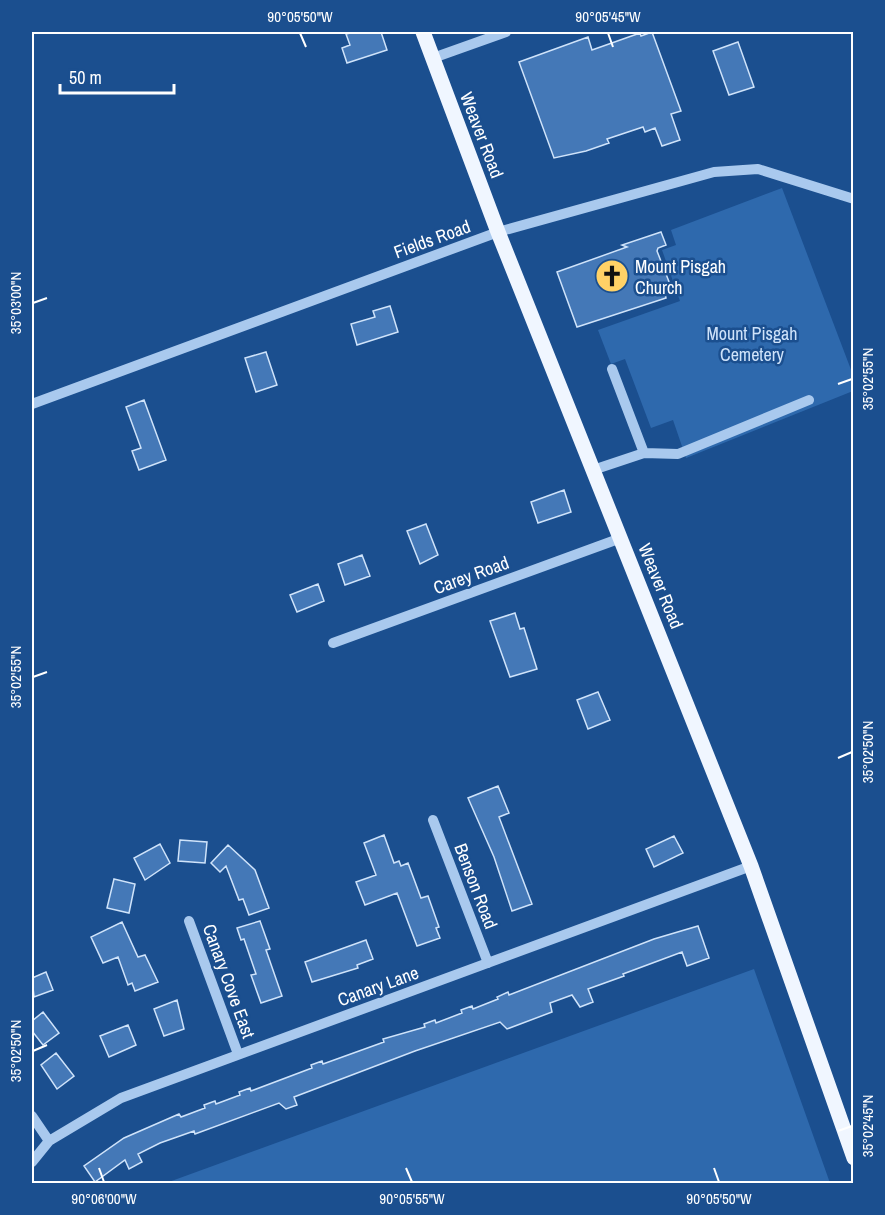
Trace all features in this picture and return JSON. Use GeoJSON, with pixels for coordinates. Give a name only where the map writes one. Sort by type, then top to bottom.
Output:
{"type":"FeatureCollection","features":[{"type":"Feature","properties":{"kind":"main road","name":"Weaver Road"},"geometry":{"type":"LineString","coordinates":[[423,32],[498,232],[751,866],[854,1158]]}},
{"type":"Feature","properties":{"kind":"street"},"geometry":{"type":"LineString","coordinates":[[433,58],[506,32]]}},
{"type":"Feature","properties":{"kind":"street","name":"Fields Road"},"geometry":{"type":"LineString","coordinates":[[32,404],[498,232],[714,172],[758,169],[854,199]]}},
{"type":"Feature","properties":{"kind":"street"},"geometry":{"type":"LineString","coordinates":[[612,369],[644,453]]}},
{"type":"Feature","properties":{"kind":"street"},"geometry":{"type":"LineString","coordinates":[[593,470],[644,453],[678,454],[809,400]]}},
{"type":"Feature","properties":{"kind":"street","name":"Carey Road"},"geometry":{"type":"LineString","coordinates":[[333,643],[621,538]]}},
{"type":"Feature","properties":{"kind":"street","name":"Benson Road"},"geometry":{"type":"LineString","coordinates":[[433,820],[488,963]]}},
{"type":"Feature","properties":{"kind":"street","name":"Canary Lane"},"geometry":{"type":"LineString","coordinates":[[32,1162],[49,1142],[121,1098],[751,866]]}},
{"type":"Feature","properties":{"kind":"street","name":"Canary Cove East"},"geometry":{"type":"LineString","coordinates":[[189,921],[238,1054]]}},
{"type":"Feature","properties":{"kind":"street"},"geometry":{"type":"LineString","coordinates":[[32,1116],[49,1142]]}},
{"type":"Feature","properties":{"kind":"green space","name":"Mount Pisgah Cemetery"},"geometry":{"type":"Polygon","coordinates":[[[782,188],[853,375],[853,391],[686,458],[673,420],[651,428],[625,359],[611,364],[598,330],[680,301],[662,250],[676,245],[671,230],[782,188]]]}},
{"type":"Feature","properties":{"kind":"green space"},"geometry":{"type":"Polygon","coordinates":[[[754,969],[830,1183],[166,1183],[754,969]]]}},
{"type":"Feature","properties":{"kind":"building"},"geometry":{"type":"Polygon","coordinates":[[[381,32],[387,50],[347,63],[342,48],[350,45],[346,34],[381,32]]]}},
{"type":"Feature","properties":{"kind":"building"},"geometry":{"type":"Polygon","coordinates":[[[652,32],[681,111],[671,114],[680,140],[662,146],[655,128],[645,132],[643,127],[607,139],[609,143],[554,158],[519,62],[588,37],[592,50],[640,33],[641,36],[652,32]]]}},
{"type":"Feature","properties":{"kind":"building"},"geometry":{"type":"Polygon","coordinates":[[[738,42],[754,87],[729,95],[713,51],[738,42]]]}},
{"type":"Feature","properties":{"kind":"building","name":"Mount Pisgah Church"},"geometry":{"type":"Polygon","coordinates":[[[661,232],[666,245],[658,248],[657,251],[673,292],[665,294],[666,298],[577,327],[557,272],[627,247],[622,245],[661,232]]]}},
{"type":"Feature","properties":{"kind":"building"},"geometry":{"type":"Polygon","coordinates":[[[390,306],[398,332],[357,345],[351,324],[375,317],[373,311],[390,306]]]}},
{"type":"Feature","properties":{"kind":"building"},"geometry":{"type":"Polygon","coordinates":[[[266,352],[277,385],[256,392],[245,358],[266,352]]]}},
{"type":"Feature","properties":{"kind":"building"},"geometry":{"type":"Polygon","coordinates":[[[144,400],[166,460],[139,470],[132,451],[141,448],[126,407],[144,400]]]}},
{"type":"Feature","properties":{"kind":"building"},"geometry":{"type":"Polygon","coordinates":[[[564,490],[571,512],[538,523],[531,502],[564,490]]]}},
{"type":"Feature","properties":{"kind":"building"},"geometry":{"type":"Polygon","coordinates":[[[426,524],[438,555],[420,564],[407,531],[426,524]]]}},
{"type":"Feature","properties":{"kind":"building"},"geometry":{"type":"Polygon","coordinates":[[[362,555],[370,576],[345,585],[338,564],[362,555]]]}},
{"type":"Feature","properties":{"kind":"building"},"geometry":{"type":"Polygon","coordinates":[[[318,584],[324,601],[297,612],[290,595],[318,584]]]}},
{"type":"Feature","properties":{"kind":"building"},"geometry":{"type":"Polygon","coordinates":[[[515,613],[520,629],[524,628],[537,669],[510,677],[490,621],[515,613]]]}},
{"type":"Feature","properties":{"kind":"building"},"geometry":{"type":"Polygon","coordinates":[[[598,692],[610,720],[588,729],[577,700],[598,692]]]}},
{"type":"Feature","properties":{"kind":"building"},"geometry":{"type":"Polygon","coordinates":[[[498,786],[509,813],[499,817],[532,904],[512,911],[494,857],[468,798],[498,786]]]}},
{"type":"Feature","properties":{"kind":"building"},"geometry":{"type":"Polygon","coordinates":[[[384,835],[394,863],[399,861],[401,866],[408,863],[421,898],[428,896],[439,927],[436,928],[440,938],[417,946],[397,893],[365,905],[356,882],[376,875],[364,843],[384,835]]]}},
{"type":"Feature","properties":{"kind":"building"},"geometry":{"type":"Polygon","coordinates":[[[674,836],[683,853],[654,867],[646,849],[674,836]]]}},
{"type":"Feature","properties":{"kind":"building"},"geometry":{"type":"Polygon","coordinates":[[[180,840],[207,842],[205,863],[178,861],[180,840]]]}},
{"type":"Feature","properties":{"kind":"building"},"geometry":{"type":"Polygon","coordinates":[[[160,844],[170,863],[145,880],[134,858],[160,844]]]}},
{"type":"Feature","properties":{"kind":"building"},"geometry":{"type":"Polygon","coordinates":[[[228,845],[255,870],[269,908],[249,915],[243,899],[239,900],[226,866],[220,872],[211,863],[228,845]]]}},
{"type":"Feature","properties":{"kind":"building"},"geometry":{"type":"Polygon","coordinates":[[[114,879],[135,884],[129,913],[107,908],[114,879]]]}},
{"type":"Feature","properties":{"kind":"building"},"geometry":{"type":"Polygon","coordinates":[[[260,921],[270,949],[266,950],[282,996],[261,1003],[251,975],[256,974],[244,939],[241,940],[237,928],[260,921]]]}},
{"type":"Feature","properties":{"kind":"building"},"geometry":{"type":"Polygon","coordinates":[[[122,922],[138,957],[145,955],[158,982],[135,991],[132,983],[128,985],[118,957],[103,963],[91,937],[122,922]]]}},
{"type":"Feature","properties":{"kind":"building"},"geometry":{"type":"Polygon","coordinates":[[[698,926],[709,958],[687,966],[682,952],[588,989],[593,1002],[580,1007],[572,995],[550,1003],[552,1012],[507,1029],[500,1022],[415,1051],[294,1097],[297,1105],[286,1109],[279,1103],[195,1134],[194,1131],[160,1143],[138,1154],[142,1162],[129,1169],[125,1160],[95,1182],[84,1166],[124,1138],[179,1114],[181,1117],[205,1108],[204,1105],[215,1101],[216,1104],[240,1095],[239,1092],[250,1088],[251,1091],[312,1068],[311,1065],[322,1061],[323,1064],[384,1042],[383,1039],[425,1027],[424,1024],[435,1020],[436,1023],[462,1013],[461,1010],[472,1006],[473,1009],[498,999],[497,997],[508,992],[509,995],[654,939],[698,926]]]}},
{"type":"Feature","properties":{"kind":"building"},"geometry":{"type":"Polygon","coordinates":[[[366,940],[373,959],[357,965],[358,968],[312,982],[305,962],[366,940]]]}},
{"type":"Feature","properties":{"kind":"building"},"geometry":{"type":"Polygon","coordinates":[[[46,972],[53,990],[34,997],[32,978],[46,972]]]}},
{"type":"Feature","properties":{"kind":"building"},"geometry":{"type":"Polygon","coordinates":[[[177,1000],[184,1029],[164,1036],[154,1009],[177,1000]]]}},
{"type":"Feature","properties":{"kind":"building"},"geometry":{"type":"Polygon","coordinates":[[[43,1012],[59,1033],[43,1045],[32,1031],[32,1021],[43,1012]]]}},
{"type":"Feature","properties":{"kind":"building"},"geometry":{"type":"Polygon","coordinates":[[[128,1025],[136,1045],[109,1057],[100,1036],[128,1025]]]}},
{"type":"Feature","properties":{"kind":"building"},"geometry":{"type":"Polygon","coordinates":[[[56,1053],[74,1076],[57,1089],[41,1065],[56,1053]]]}},
{"type":"Feature","properties":{"kind":"place","name":"Mount Pisgah Church"},"geometry":{"type":"Point","coordinates":[612,276]}}]}
